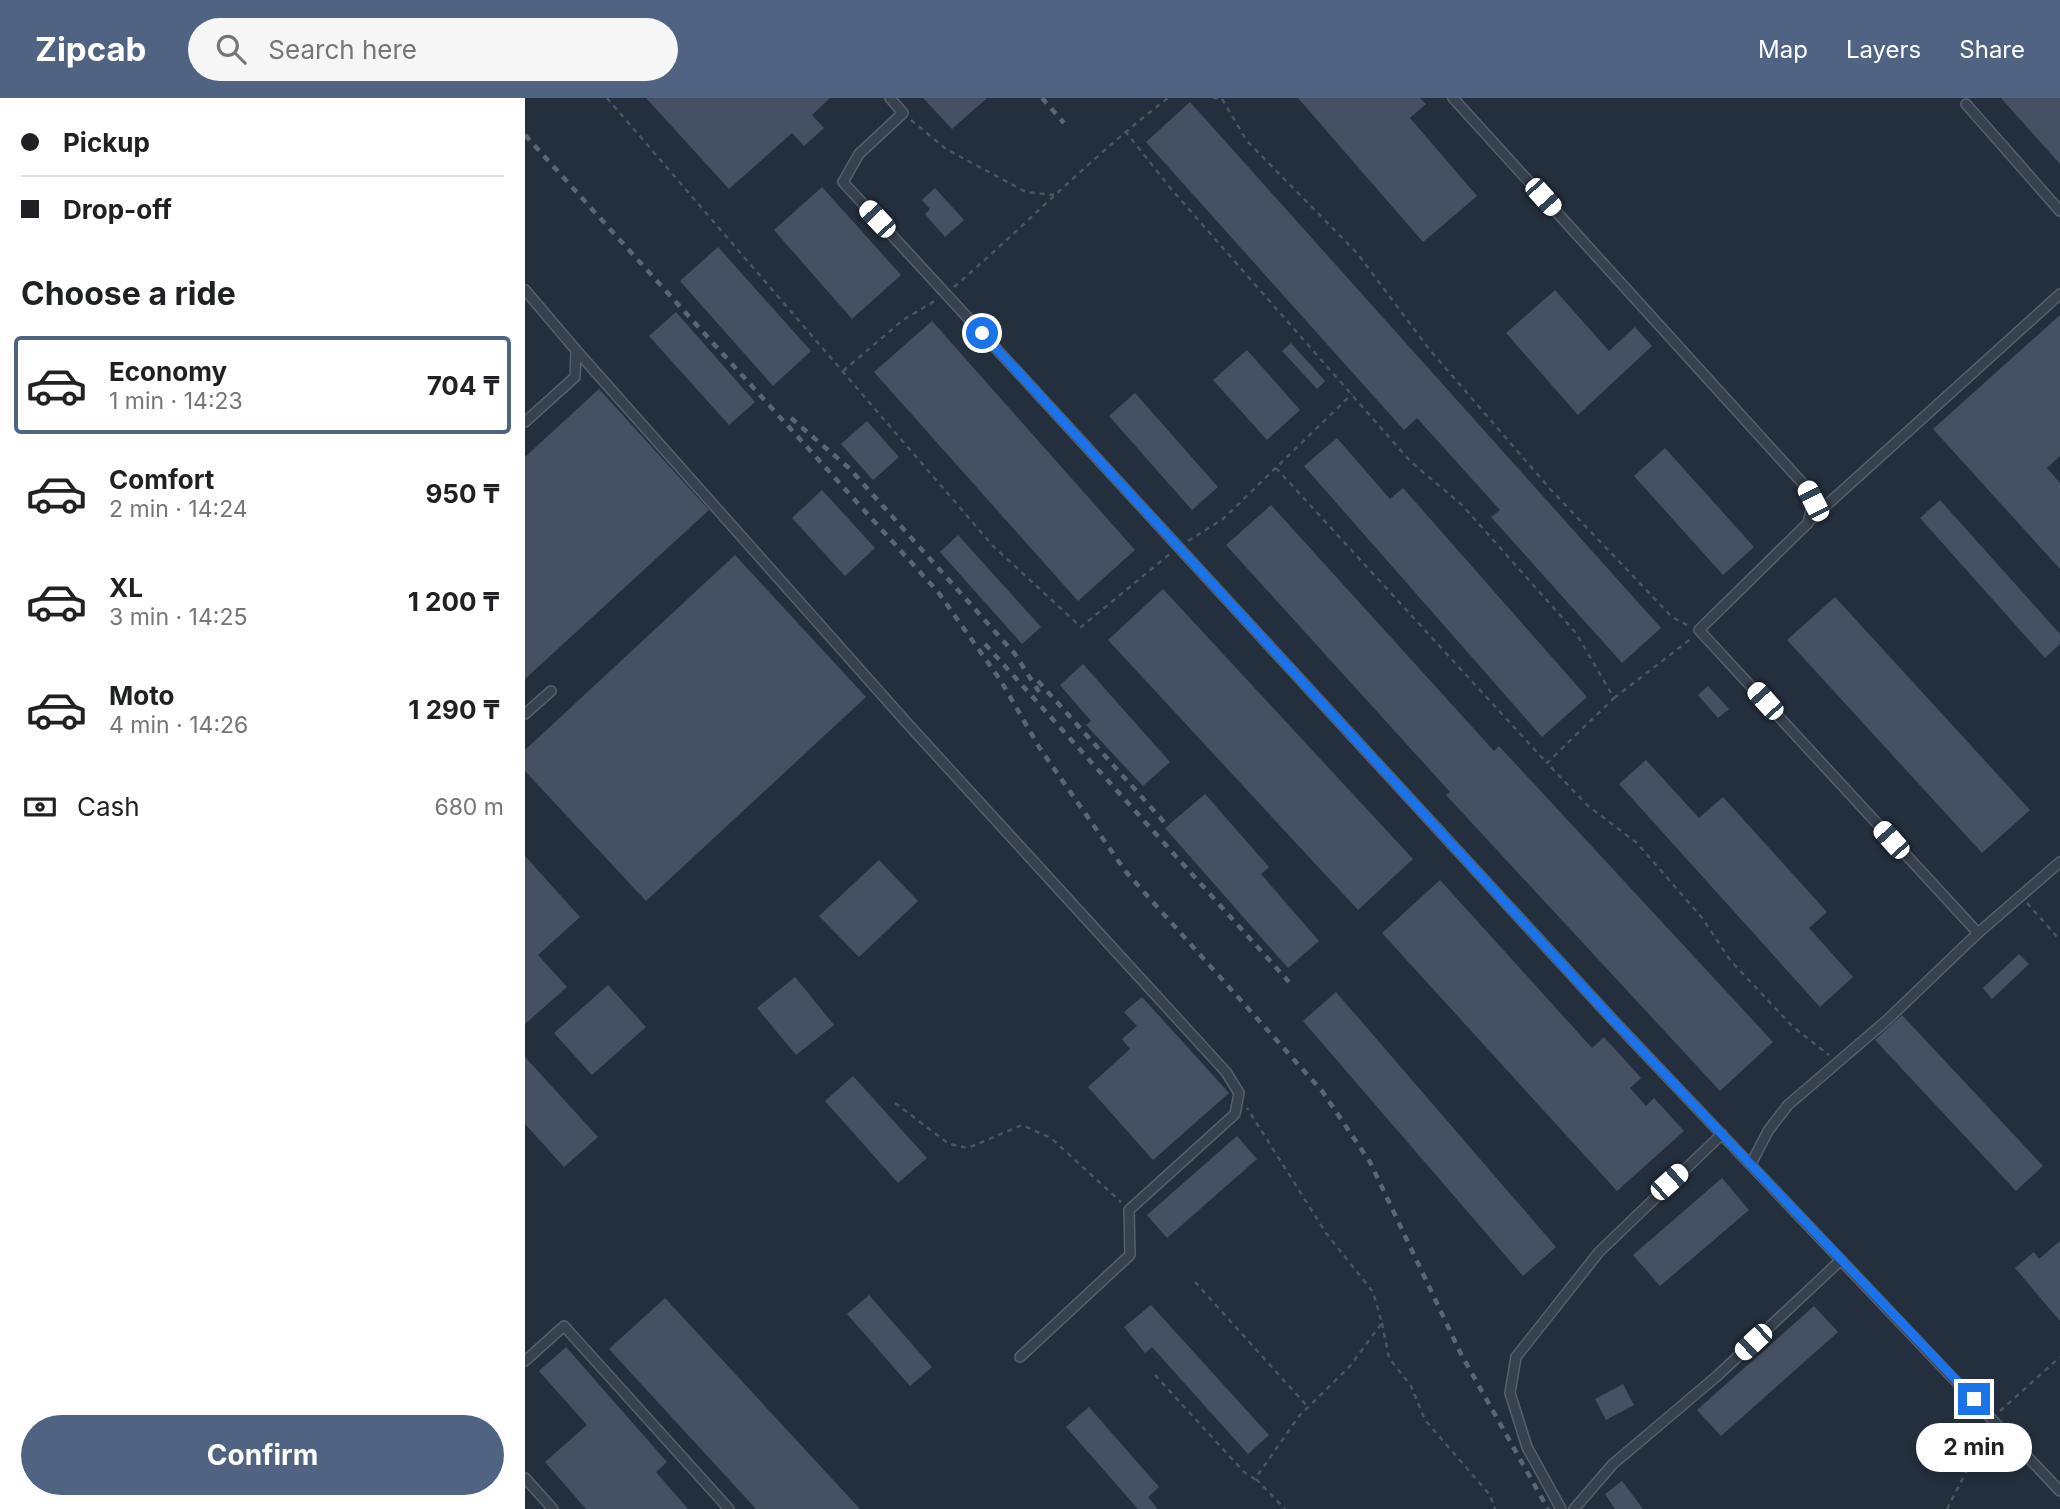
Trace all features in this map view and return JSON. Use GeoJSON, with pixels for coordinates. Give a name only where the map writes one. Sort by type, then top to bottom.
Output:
{"type":"FeatureCollection","features":[{"type":"Feature","properties":{"kind":"lane"},"geometry":{"type":"LineString","coordinates":[[890,98],[903,113],[859,154],[843,182],[1721,1134],[2060,1491]]}},
{"type":"Feature","properties":{"kind":"lane"},"geometry":{"type":"LineString","coordinates":[[1453,98],[1806,487],[1813,501],[1808,523]]}},
{"type":"Feature","properties":{"kind":"lane"},"geometry":{"type":"LineString","coordinates":[[1966,104],[2060,211]]}},
{"type":"Feature","properties":{"kind":"lane"},"geometry":{"type":"LineString","coordinates":[[525,290],[907,723],[1226,1072],[1239,1093],[1235,1114],[1129,1210],[1130,1255],[1020,1357]]}},
{"type":"Feature","properties":{"kind":"lane"},"geometry":{"type":"LineString","coordinates":[[1978,933],[1699,630],[1808,523],[2060,294]]}},
{"type":"Feature","properties":{"kind":"lane"},"geometry":{"type":"LineString","coordinates":[[525,422],[575,377],[576,350]]}},
{"type":"Feature","properties":{"kind":"lane"},"geometry":{"type":"LineString","coordinates":[[525,714],[551,691]]}},
{"type":"Feature","properties":{"kind":"lane"},"geometry":{"type":"LineString","coordinates":[[1751,1164],[1768,1131],[1789,1105],[2060,862]]}},
{"type":"Feature","properties":{"kind":"lane"},"geometry":{"type":"LineString","coordinates":[[1561,1509],[1527,1447],[1510,1392],[1516,1357],[1599,1252],[1721,1134]]}},
{"type":"Feature","properties":{"kind":"lane"},"geometry":{"type":"LineString","coordinates":[[1574,1509],[1613,1464],[1717,1376],[1841,1260]]}},
{"type":"Feature","properties":{"kind":"lane"},"geometry":{"type":"LineString","coordinates":[[525,1361],[564,1326],[729,1509]]}},
{"type":"Feature","properties":{"kind":"lane"},"geometry":{"type":"LineString","coordinates":[[525,1478],[553,1509]]}},
{"type":"Feature","properties":{"kind":"path"},"geometry":{"type":"LineString","coordinates":[[607,98],[993,546],[1081,627],[1178,547],[1223,519],[1352,394]]}},
{"type":"Feature","properties":{"kind":"path"},"geometry":{"type":"LineString","coordinates":[[843,370],[903,320],[946,294],[1032,220],[1055,195],[1125,131],[1168,98]]}},
{"type":"Feature","properties":{"kind":"path"},"geometry":{"type":"LineString","coordinates":[[1213,98],[1223,99],[1247,141],[1357,253],[1429,349],[1551,489],[1672,617],[1699,630],[1614,698],[1547,763]]}},
{"type":"Feature","properties":{"kind":"path"},"geometry":{"type":"LineString","coordinates":[[903,113],[946,149],[1026,192],[1055,195]]}},
{"type":"Feature","properties":{"kind":"path"},"geometry":{"type":"LineString","coordinates":[[1125,131],[1172,190],[1410,461],[1462,505],[1576,633],[1614,698]]}},
{"type":"Feature","properties":{"kind":"path"},"geometry":{"type":"LineString","coordinates":[[1276,468],[1587,806],[1636,843],[1703,919],[1730,960],[1791,1026],[1823,1051],[1840,1060]]}},
{"type":"Feature","properties":{"kind":"path"},"geometry":{"type":"LineString","coordinates":[[2020,896],[2060,940]]}},
{"type":"Feature","properties":{"kind":"path"},"geometry":{"type":"LineString","coordinates":[[1239,1093],[1269,1147],[1292,1175],[1326,1233],[1374,1292],[1388,1358],[1411,1386],[1425,1420],[1490,1495],[1495,1509]]}},
{"type":"Feature","properties":{"kind":"path"},"geometry":{"type":"LineString","coordinates":[[895,1103],[949,1144],[968,1148],[1022,1125],[1051,1138],[1129,1210]]}},
{"type":"Feature","properties":{"kind":"path"},"geometry":{"type":"LineString","coordinates":[[1195,1282],[1308,1407]]}},
{"type":"Feature","properties":{"kind":"path"},"geometry":{"type":"LineString","coordinates":[[1255,1479],[1308,1407],[1350,1366],[1382,1323]]}},
{"type":"Feature","properties":{"kind":"path"},"geometry":{"type":"LineString","coordinates":[[1155,1375],[1244,1472],[1255,1479],[1285,1509]]}},
{"type":"Feature","properties":{"kind":"building"},"geometry":{"type":"Polygon","coordinates":[[[646,98],[830,98],[812,115],[824,128],[804,146],[792,133],[729,189],[646,98]]]}},
{"type":"Feature","properties":{"kind":"building"},"geometry":{"type":"Polygon","coordinates":[[[923,98],[987,98],[952,129],[923,98]]]}},
{"type":"Feature","properties":{"kind":"building"},"geometry":{"type":"Polygon","coordinates":[[[1298,98],[1420,98],[1426,104],[1410,118],[1477,196],[1423,242],[1298,98]]]}},
{"type":"Feature","properties":{"kind":"building"},"geometry":{"type":"Polygon","coordinates":[[[2001,98],[2060,98],[2060,164],[2001,98]]]}},
{"type":"Feature","properties":{"kind":"building"},"geometry":{"type":"Polygon","coordinates":[[[1190,102],[1661,628],[1622,663],[1491,517],[1500,510],[1417,418],[1404,430],[1146,142],[1190,102]]]}},
{"type":"Feature","properties":{"kind":"building"},"geometry":{"type":"Polygon","coordinates":[[[822,187],[901,275],[852,319],[774,230],[822,187]]]}},
{"type":"Feature","properties":{"kind":"building"},"geometry":{"type":"Polygon","coordinates":[[[935,188],[964,220],[945,237],[925,214],[930,209],[922,200],[935,188]]]}},
{"type":"Feature","properties":{"kind":"building"},"geometry":{"type":"Polygon","coordinates":[[[718,247],[811,351],[773,386],[680,281],[718,247]]]}},
{"type":"Feature","properties":{"kind":"building"},"geometry":{"type":"Polygon","coordinates":[[[1555,290],[1609,351],[1635,327],[1652,346],[1578,415],[1506,333],[1555,290]]]}},
{"type":"Feature","properties":{"kind":"building"},"geometry":{"type":"Polygon","coordinates":[[[676,312],[755,402],[729,425],[649,336],[676,312]]]}},
{"type":"Feature","properties":{"kind":"building"},"geometry":{"type":"Polygon","coordinates":[[[2060,315],[2060,456],[2047,468],[2060,483],[2060,569],[1933,429],[2060,315]]]}},
{"type":"Feature","properties":{"kind":"building"},"geometry":{"type":"Polygon","coordinates":[[[932,321],[1135,550],[1078,601],[874,372],[932,321]]]}},
{"type":"Feature","properties":{"kind":"building"},"geometry":{"type":"Polygon","coordinates":[[[1291,343],[1325,381],[1317,389],[1282,351],[1291,343]]]}},
{"type":"Feature","properties":{"kind":"building"},"geometry":{"type":"Polygon","coordinates":[[[1247,350],[1300,410],[1267,440],[1213,380],[1247,350]]]}},
{"type":"Feature","properties":{"kind":"building"},"geometry":{"type":"Polygon","coordinates":[[[599,389],[709,510],[525,679],[525,457],[599,389]]]}},
{"type":"Feature","properties":{"kind":"building"},"geometry":{"type":"Polygon","coordinates":[[[1135,393],[1218,487],[1192,510],[1109,416],[1135,393]]]}},
{"type":"Feature","properties":{"kind":"building"},"geometry":{"type":"Polygon","coordinates":[[[867,421],[899,457],[873,480],[841,444],[867,421]]]}},
{"type":"Feature","properties":{"kind":"building"},"geometry":{"type":"Polygon","coordinates":[[[1337,438],[1390,499],[1403,488],[1587,697],[1542,737],[1304,466],[1337,438]]]}},
{"type":"Feature","properties":{"kind":"building"},"geometry":{"type":"Polygon","coordinates":[[[1665,448],[1754,547],[1723,575],[1634,476],[1665,448]]]}},
{"type":"Feature","properties":{"kind":"building"},"geometry":{"type":"Polygon","coordinates":[[[822,490],[875,548],[845,576],[792,518],[822,490]]]}},
{"type":"Feature","properties":{"kind":"building"},"geometry":{"type":"Polygon","coordinates":[[[1940,500],[2060,634],[2060,644],[2045,658],[1920,518],[1940,500]]]}},
{"type":"Feature","properties":{"kind":"building"},"geometry":{"type":"Polygon","coordinates":[[[1271,505],[1494,751],[1499,746],[1773,1042],[1720,1091],[1446,795],[1450,792],[1226,545],[1271,505]]]}},
{"type":"Feature","properties":{"kind":"building"},"geometry":{"type":"Polygon","coordinates":[[[958,535],[1041,627],[1022,644],[940,552],[958,535]]]}},
{"type":"Feature","properties":{"kind":"building"},"geometry":{"type":"Polygon","coordinates":[[[735,555],[866,697],[646,901],[525,771],[525,750],[735,555]]]}},
{"type":"Feature","properties":{"kind":"building"},"geometry":{"type":"Polygon","coordinates":[[[1163,589],[1413,859],[1358,910],[1108,640],[1163,589]]]}},
{"type":"Feature","properties":{"kind":"building"},"geometry":{"type":"Polygon","coordinates":[[[1835,597],[2030,810],[1982,853],[1787,640],[1835,597]]]}},
{"type":"Feature","properties":{"kind":"building"},"geometry":{"type":"Polygon","coordinates":[[[1083,664],[1170,762],[1143,786],[1086,725],[1091,721],[1060,685],[1083,664]]]}},
{"type":"Feature","properties":{"kind":"building"},"geometry":{"type":"Polygon","coordinates":[[[1708,686],[1729,709],[1718,718],[1698,695],[1708,686]]]}},
{"type":"Feature","properties":{"kind":"building"},"geometry":{"type":"Polygon","coordinates":[[[1646,760],[1699,818],[1723,797],[1827,912],[1809,928],[1853,977],[1820,1007],[1619,784],[1646,760]]]}},
{"type":"Feature","properties":{"kind":"building"},"geometry":{"type":"Polygon","coordinates":[[[1205,794],[1269,867],[1261,874],[1319,941],[1288,968],[1165,828],[1205,794]]]}},
{"type":"Feature","properties":{"kind":"building"},"geometry":{"type":"Polygon","coordinates":[[[525,856],[580,917],[538,955],[567,987],[525,1024],[525,856]]]}},
{"type":"Feature","properties":{"kind":"building"},"geometry":{"type":"Polygon","coordinates":[[[879,860],[918,901],[859,957],[819,916],[879,860]]]}},
{"type":"Feature","properties":{"kind":"building"},"geometry":{"type":"Polygon","coordinates":[[[1440,880],[1592,1048],[1604,1037],[1641,1078],[1630,1088],[1646,1106],[1654,1098],[1684,1131],[1617,1191],[1382,933],[1440,880]]]}},
{"type":"Feature","properties":{"kind":"building"},"geometry":{"type":"Polygon","coordinates":[[[2019,954],[2029,964],[1992,999],[1983,988],[2019,954]]]}},
{"type":"Feature","properties":{"kind":"building"},"geometry":{"type":"Polygon","coordinates":[[[795,977],[834,1025],[796,1055],[757,1008],[795,977]]]}},
{"type":"Feature","properties":{"kind":"building"},"geometry":{"type":"Polygon","coordinates":[[[608,985],[646,1027],[592,1075],[554,1033],[608,985]]]}},
{"type":"Feature","properties":{"kind":"building"},"geometry":{"type":"Polygon","coordinates":[[[1336,992],[1556,1247],[1523,1276],[1303,1021],[1336,992]]]}},
{"type":"Feature","properties":{"kind":"building"},"geometry":{"type":"Polygon","coordinates":[[[1142,997],[1229,1093],[1153,1160],[1088,1087],[1130,1049],[1122,1039],[1137,1026],[1124,1012],[1142,997]]]}},
{"type":"Feature","properties":{"kind":"building"},"geometry":{"type":"Polygon","coordinates":[[[1902,1015],[2043,1166],[2016,1191],[1875,1040],[1902,1015]]]}},
{"type":"Feature","properties":{"kind":"building"},"geometry":{"type":"Polygon","coordinates":[[[525,1057],[598,1137],[564,1167],[525,1124],[525,1057]]]}},
{"type":"Feature","properties":{"kind":"building"},"geometry":{"type":"Polygon","coordinates":[[[853,1076],[927,1158],[898,1183],[825,1101],[853,1076]]]}},
{"type":"Feature","properties":{"kind":"building"},"geometry":{"type":"Polygon","coordinates":[[[1237,1136],[1257,1159],[1167,1238],[1147,1215],[1237,1136]]]}},
{"type":"Feature","properties":{"kind":"building"},"geometry":{"type":"Polygon","coordinates":[[[1722,1178],[1749,1210],[1660,1286],[1633,1255],[1722,1178]]]}},
{"type":"Feature","properties":{"kind":"building"},"geometry":{"type":"Polygon","coordinates":[[[2060,1241],[2060,1321],[2015,1268],[2034,1252],[2039,1259],[2060,1241]]]}},
{"type":"Feature","properties":{"kind":"building"},"geometry":{"type":"Polygon","coordinates":[[[869,1295],[932,1367],[910,1386],[847,1314],[869,1295]]]}},
{"type":"Feature","properties":{"kind":"building"},"geometry":{"type":"Polygon","coordinates":[[[665,1298],[860,1509],[756,1509],[609,1349],[665,1298]]]}},
{"type":"Feature","properties":{"kind":"building"},"geometry":{"type":"Polygon","coordinates":[[[1151,1305],[1269,1435],[1248,1454],[1152,1347],[1145,1353],[1124,1327],[1151,1305]]]}},
{"type":"Feature","properties":{"kind":"building"},"geometry":{"type":"Polygon","coordinates":[[[1814,1306],[1838,1332],[1721,1436],[1697,1410],[1814,1306]]]}},
{"type":"Feature","properties":{"kind":"building"},"geometry":{"type":"Polygon","coordinates":[[[566,1347],[667,1462],[656,1472],[688,1509],[586,1509],[545,1462],[587,1425],[539,1371],[566,1347]]]}},
{"type":"Feature","properties":{"kind":"building"},"geometry":{"type":"Polygon","coordinates":[[[1623,1384],[1634,1405],[1606,1420],[1595,1399],[1623,1384]]]}},
{"type":"Feature","properties":{"kind":"building"},"geometry":{"type":"Polygon","coordinates":[[[1089,1407],[1159,1487],[1148,1497],[1158,1509],[1138,1509],[1066,1427],[1089,1407]]]}},
{"type":"Feature","properties":{"kind":"building"},"geometry":{"type":"Polygon","coordinates":[[[1622,1481],[1643,1509],[1615,1509],[1605,1494],[1622,1481]]]}},
{"type":"Feature","properties":{"kind":"railway"},"geometry":{"type":"LineString","coordinates":[[1042,98],[1064,123]]}},
{"type":"Feature","properties":{"kind":"railway"},"geometry":{"type":"LineString","coordinates":[[525,135],[938,592],[1001,681],[1039,747],[1126,872],[1322,1091],[1370,1162],[1461,1354],[1548,1509]]}},
{"type":"Feature","properties":{"kind":"railway"},"geometry":{"type":"LineString","coordinates":[[791,418],[849,468],[1015,654],[1041,695]]}},
{"type":"Feature","properties":{"kind":"railway"},"geometry":{"type":"LineString","coordinates":[[985,644],[1289,982]]}},
{"type":"Feature","properties":{"kind":"railway"},"geometry":{"type":"LineString","coordinates":[[1038,681],[1165,823]]}},
{"type":"Feature","properties":{"kind":"route"},"geometry":{"type":"LineString","coordinates":[[982,333],[1615,1022],[1974,1399]]}}]}
